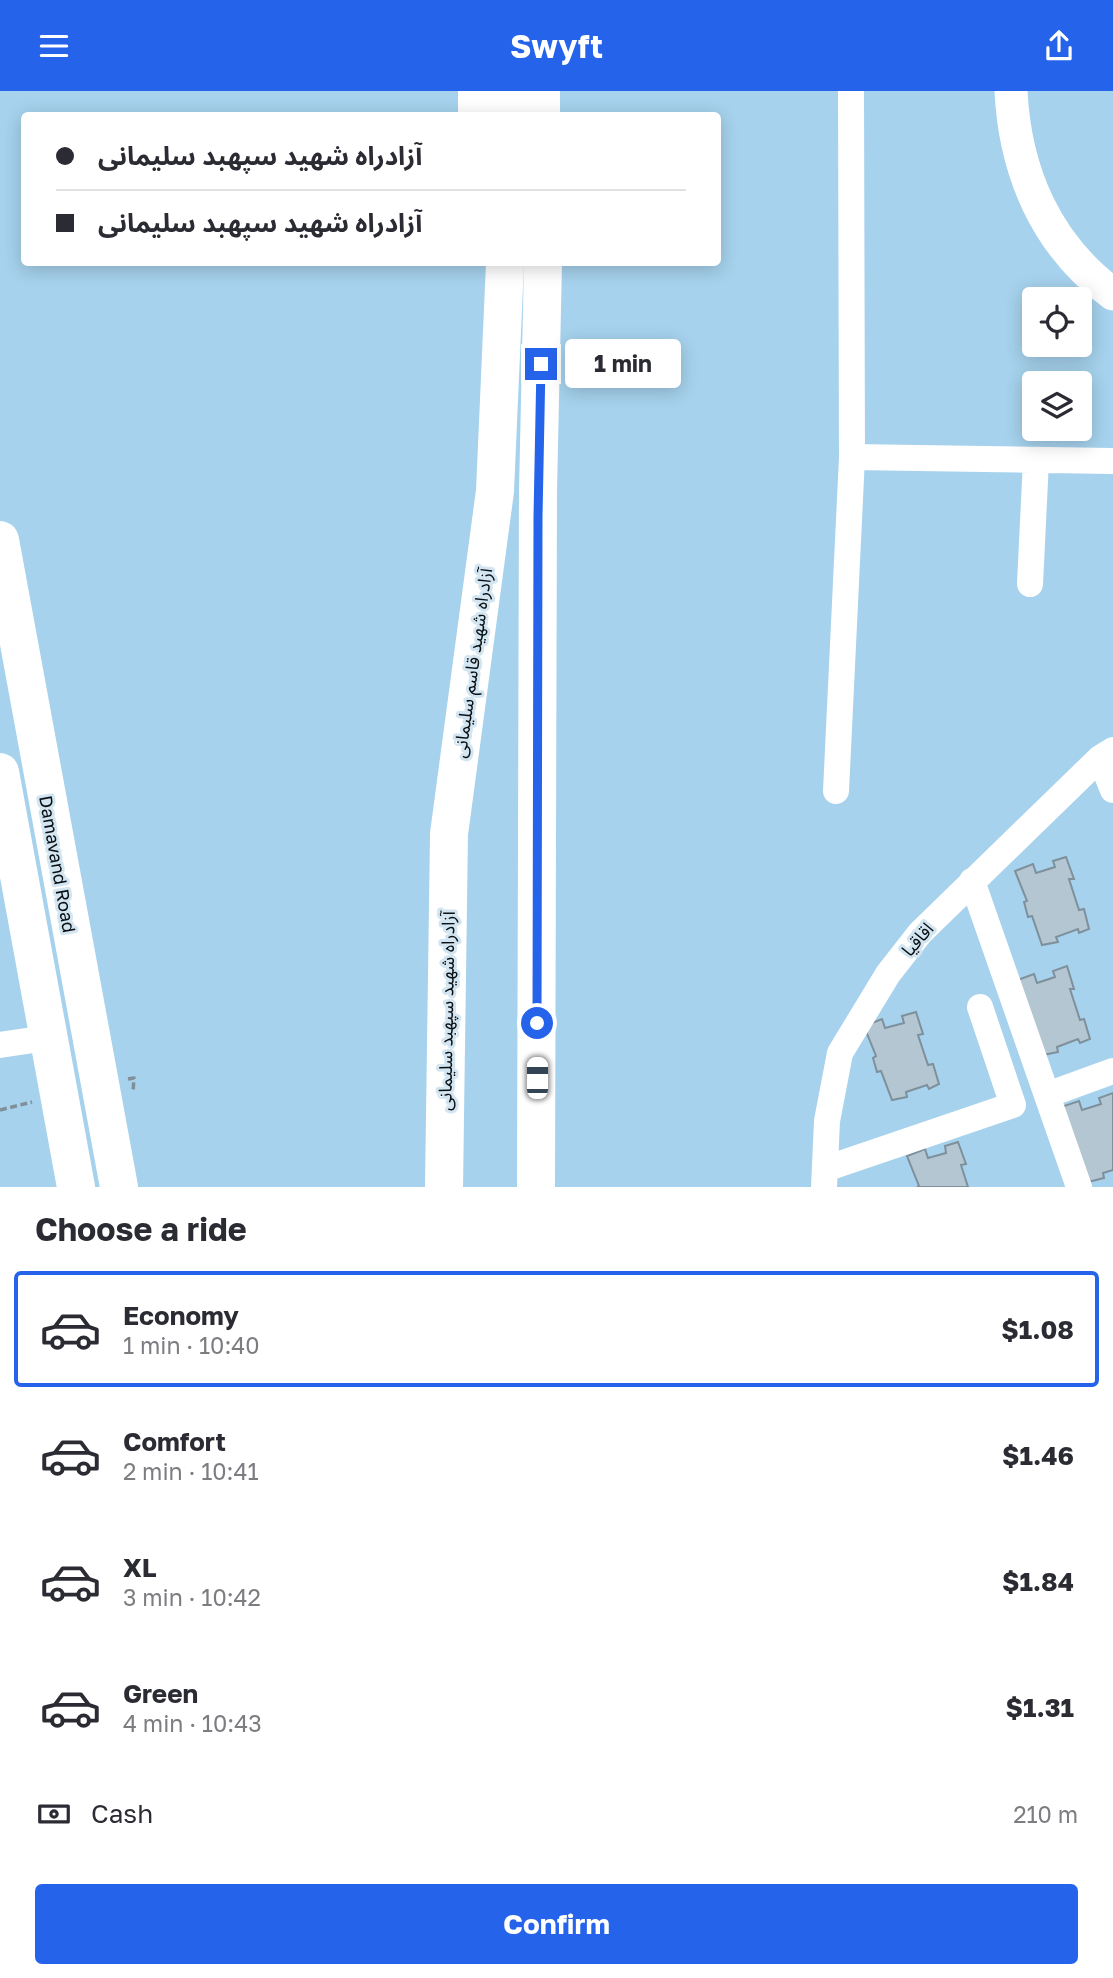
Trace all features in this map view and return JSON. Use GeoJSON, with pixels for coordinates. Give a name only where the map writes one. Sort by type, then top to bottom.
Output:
{"type":"FeatureCollection","features":[{"type":"Feature","properties":{"kind":"highway"},"geometry":{"type":"LineString","coordinates":[[477,91],[477,112]]}},
{"type":"Feature","properties":{"kind":"highway"},"geometry":{"type":"LineString","coordinates":[[509,91],[509,112]]}},
{"type":"Feature","properties":{"kind":"highway"},"geometry":{"type":"LineString","coordinates":[[541,91],[541,112]]}},
{"type":"Feature","properties":{"kind":"highway"},"geometry":{"type":"LineString","coordinates":[[481,266],[489,302],[504,338]]}},
{"type":"Feature","properties":{"kind":"highway"},"geometry":{"type":"LineString","coordinates":[[504,338],[505,266]]}},
{"type":"Feature","properties":{"kind":"highway"},"geometry":{"type":"LineString","coordinates":[[536,1187],[538,491],[543,266]]}},
{"type":"Feature","properties":{"kind":"highway","name":"آزادراه شهید قاسم سلیمانی"},"geometry":{"type":"LineString","coordinates":[[449,834],[495,491],[504,338]]}},
{"type":"Feature","properties":{"kind":"highway","name":"Damavand Road"},"geometry":{"type":"LineString","coordinates":[[0,540],[119,1187]]}},
{"type":"Feature","properties":{"kind":"highway"},"geometry":{"type":"LineString","coordinates":[[0,772],[5,831],[76,1187]]}},
{"type":"Feature","properties":{"kind":"highway","name":"آزادراه شهید سپهبد سلیمانی"},"geometry":{"type":"LineString","coordinates":[[444,1187],[449,834]]}},
{"type":"Feature","properties":{"kind":"main road"},"geometry":{"type":"LineString","coordinates":[[1011,91],[1015,142],[1020,162],[1039,205],[1071,256],[1113,294]]}},
{"type":"Feature","properties":{"kind":"street"},"geometry":{"type":"LineString","coordinates":[[836,791],[852,457],[851,91]]}},
{"type":"Feature","properties":{"kind":"street"},"geometry":{"type":"LineString","coordinates":[[852,457],[1113,461]]}},
{"type":"Feature","properties":{"kind":"street"},"geometry":{"type":"LineString","coordinates":[[1030,584],[1035,460]]}},
{"type":"Feature","properties":{"kind":"street"},"geometry":{"type":"LineString","coordinates":[[1107,754],[1113,790]]}},
{"type":"Feature","properties":{"kind":"street","name":"اقاقیا"},"geometry":{"type":"LineString","coordinates":[[824,1178],[827,1121],[840,1053],[888,974],[919,933],[1107,754]]}},
{"type":"Feature","properties":{"kind":"street"},"geometry":{"type":"LineString","coordinates":[[972,881],[1079,1187]]}},
{"type":"Feature","properties":{"kind":"street"},"geometry":{"type":"LineString","coordinates":[[824,1178],[1013,1105],[980,1007]]}},
{"type":"Feature","properties":{"kind":"street"},"geometry":{"type":"LineString","coordinates":[[0,1045],[47,1038]]}},
{"type":"Feature","properties":{"kind":"street"},"geometry":{"type":"LineString","coordinates":[[1047,1095],[1113,1071]]}},
{"type":"Feature","properties":{"kind":"shaded area"},"geometry":{"type":"Polygon","coordinates":[[[0,91],[1113,91],[1113,1187],[0,1187],[0,91]]]}},
{"type":"Feature","properties":{"kind":"building"},"geometry":{"type":"Polygon","coordinates":[[[1066,857],[1074,879],[1069,879],[1079,910],[1084,909],[1089,929],[1079,933],[1078,929],[1056,937],[1058,942],[1042,945],[1032,916],[1028,917],[1024,902],[1027,901],[1015,871],[1033,864],[1036,873],[1055,867],[1053,861],[1066,857]]]}},
{"type":"Feature","properties":{"kind":"building"},"geometry":{"type":"Polygon","coordinates":[[[1067,966],[1074,989],[1070,989],[1080,1020],[1084,1019],[1090,1039],[1080,1043],[1078,1039],[1057,1047],[1058,1052],[1043,1055],[1015,981],[1034,974],[1037,983],[1055,977],[1053,971],[1067,966]]]}},
{"type":"Feature","properties":{"kind":"building"},"geometry":{"type":"Polygon","coordinates":[[[916,1012],[923,1034],[918,1035],[928,1065],[933,1064],[939,1084],[929,1089],[927,1085],[906,1092],[907,1097],[892,1100],[881,1071],[877,1072],[873,1058],[876,1056],[864,1026],[882,1019],[885,1028],[904,1023],[902,1016],[916,1012]]]}},
{"type":"Feature","properties":{"kind":"building"},"geometry":{"type":"Polygon","coordinates":[[[1113,1093],[1113,1170],[1103,1173],[1104,1178],[1088,1182],[1061,1107],[1079,1101],[1082,1110],[1101,1104],[1099,1098],[1113,1093]]]}},
{"type":"Feature","properties":{"kind":"building"},"geometry":{"type":"Polygon","coordinates":[[[958,1142],[966,1164],[961,1165],[968,1187],[917,1187],[919,1186],[907,1156],[925,1149],[928,1158],[946,1153],[945,1146],[958,1142]]]}},
{"type":"Feature","properties":{"kind":"route"},"geometry":{"type":"LineString","coordinates":[[537,1023],[541,364]]}}]}
